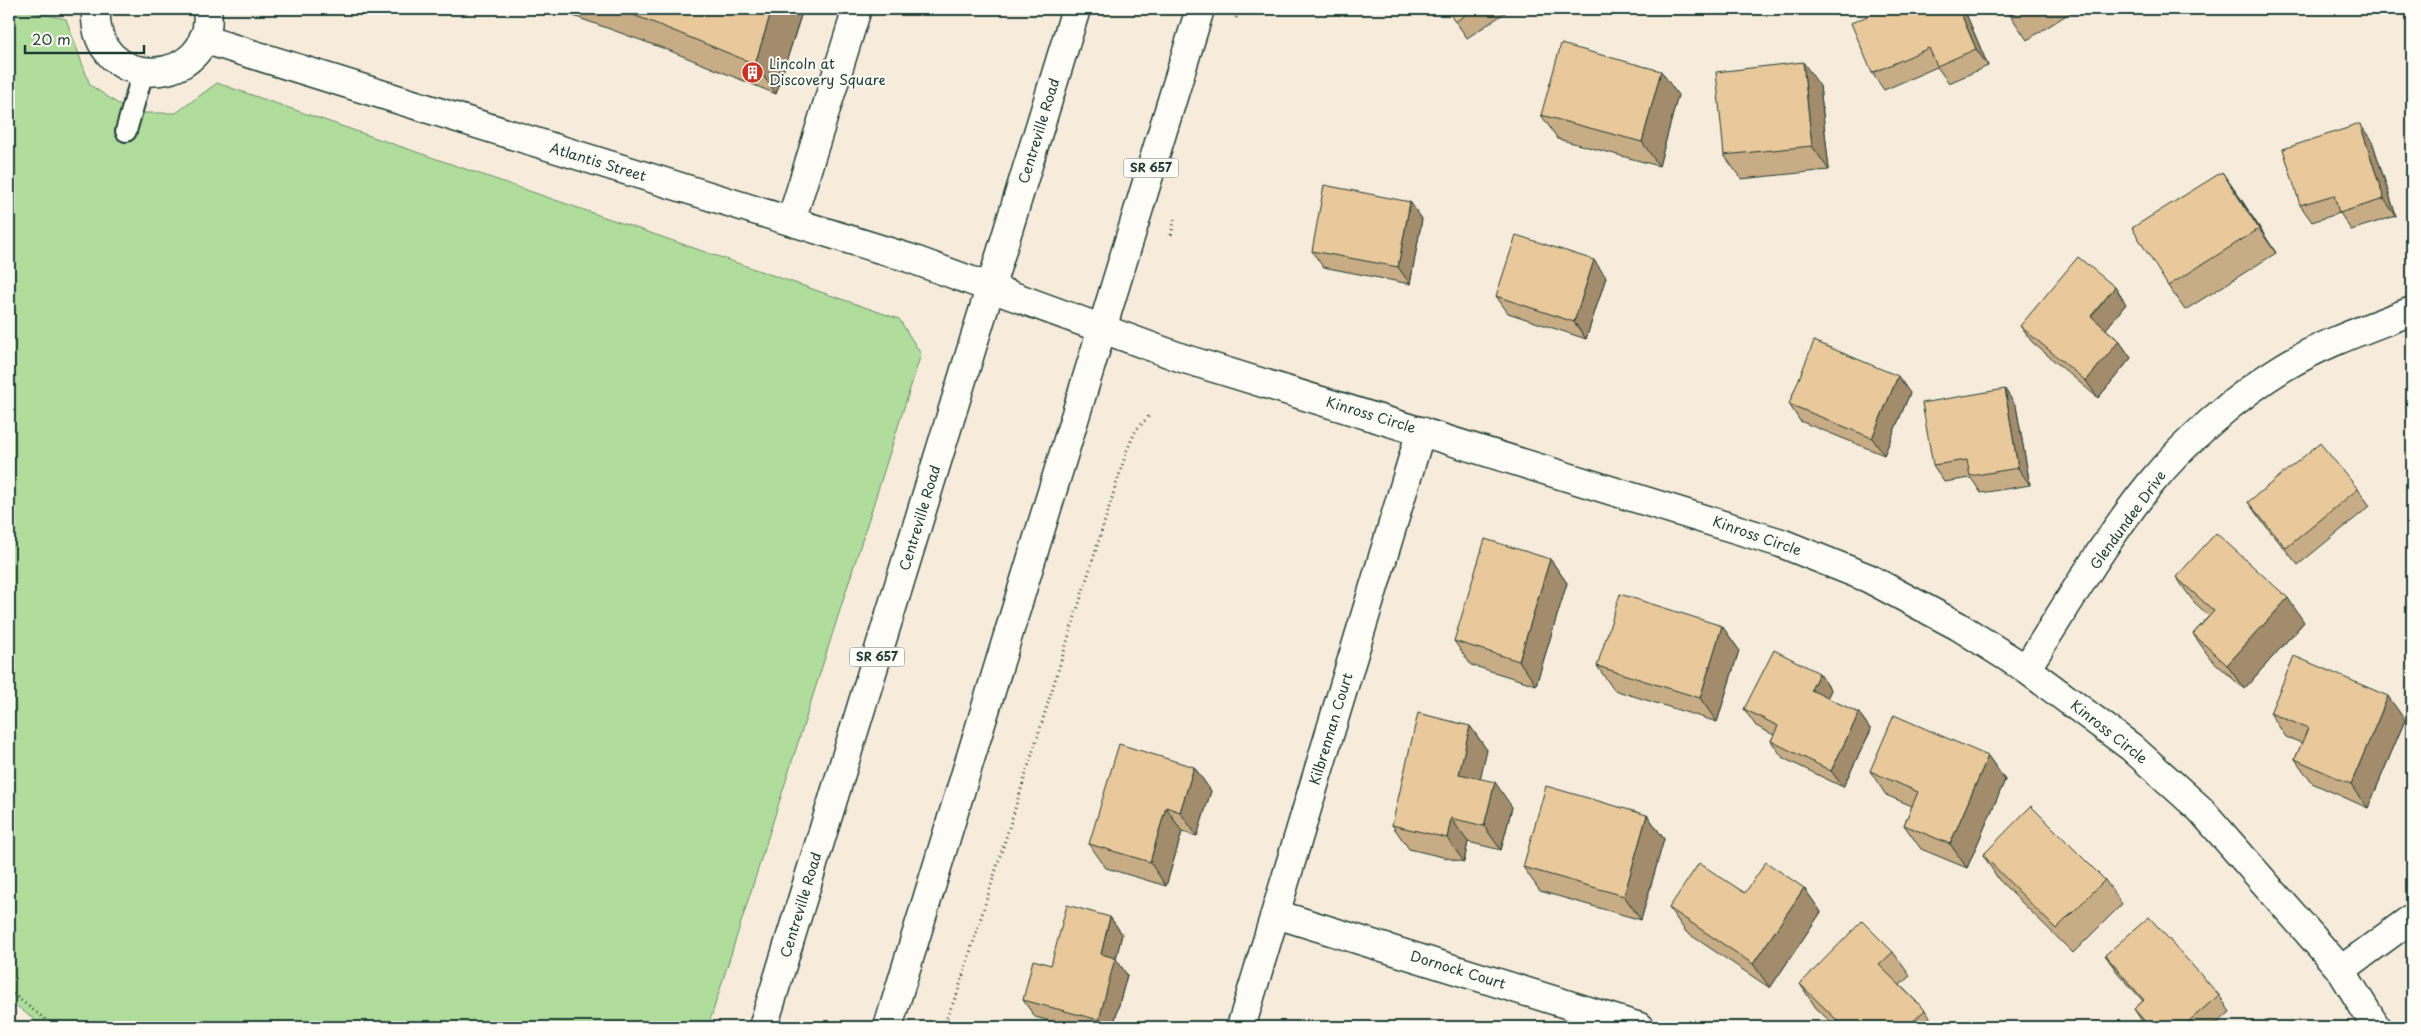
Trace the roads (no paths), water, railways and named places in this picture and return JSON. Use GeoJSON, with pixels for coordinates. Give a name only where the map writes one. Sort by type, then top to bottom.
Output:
{"type":"FeatureCollection","features":[{"type":"Feature","properties":{"kind":"street"},"geometry":{"type":"LineString","coordinates":[[96,9],[96,24],[100,38],[116,61],[129,68],[143,72],[159,73],[174,68],[188,60],[203,39],[209,17],[208,9]]}},
{"type":"Feature","properties":{"kind":"street"},"geometry":{"type":"LineString","coordinates":[[791,221],[857,9]]}},
{"type":"Feature","properties":{"kind":"street","name":"Centreville Road"},"geometry":{"type":"LineString","coordinates":[[763,1027],[1076,9]]}},
{"type":"Feature","properties":{"kind":"street","name":"SR 657"},"geometry":{"type":"LineString","coordinates":[[888,1027],[1200,9]]}},
{"type":"Feature","properties":{"kind":"street","name":"Atlantis Street"},"geometry":{"type":"LineString","coordinates":[[203,39],[909,258],[991,288]]}},
{"type":"Feature","properties":{"kind":"street","name":"Kinross Circle"},"geometry":{"type":"LineString","coordinates":[[991,288],[1182,358],[1782,543],[1868,578],[1958,626],[2026,669],[2131,747],[2200,810],[2341,970],[2376,1027]]}},
{"type":"Feature","properties":{"kind":"street","name":"Glendundee Drive"},"geometry":{"type":"LineString","coordinates":[[2026,669],[2116,531],[2151,483],[2212,420],[2283,368],[2335,340],[2412,311]]}},
{"type":"Feature","properties":{"kind":"street","name":"Kilbrennan Court"},"geometry":{"type":"LineString","coordinates":[[1241,1027],[1421,431]]}},
{"type":"Feature","properties":{"kind":"street","name":"Dornock Court"},"geometry":{"type":"LineString","coordinates":[[1276,914],[1640,1027]]}},
{"type":"Feature","properties":{"kind":"street"},"geometry":{"type":"LineString","coordinates":[[2341,970],[2412,918]]}},
{"type":"Feature","properties":{"kind":"lane"},"geometry":{"type":"LineString","coordinates":[[126,131],[143,72]]}},
{"type":"Feature","properties":{"kind":"place","name":"Lincoln at Discovery Square"},"geometry":{"type":"Point","coordinates":[753,72]}}]}
